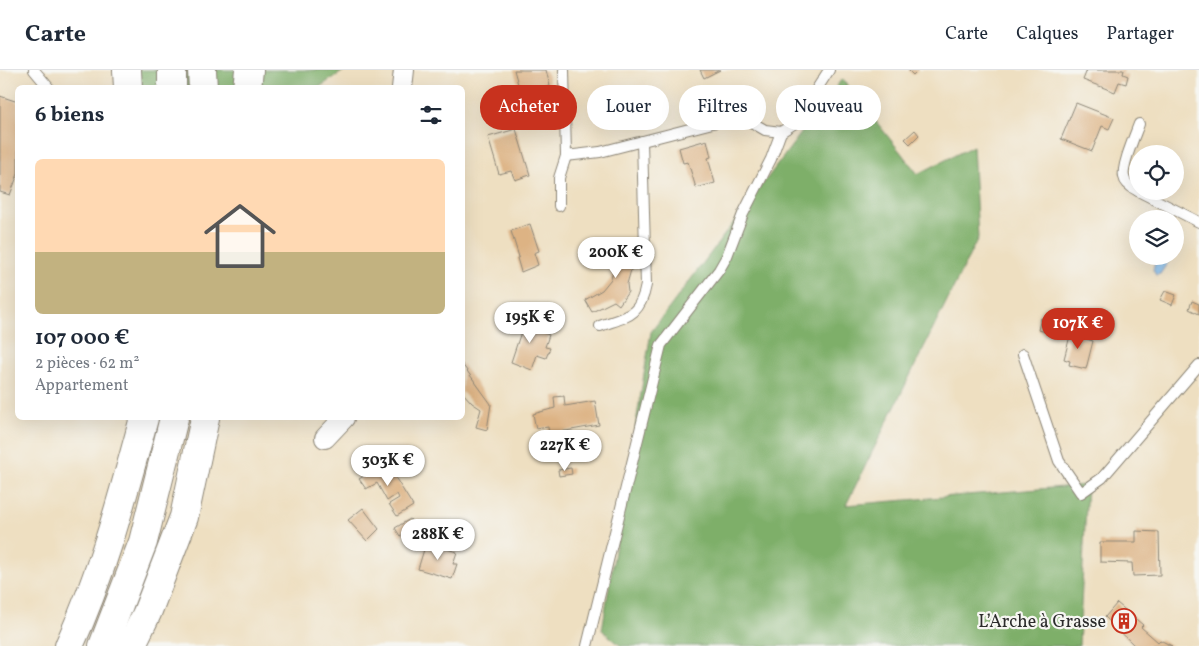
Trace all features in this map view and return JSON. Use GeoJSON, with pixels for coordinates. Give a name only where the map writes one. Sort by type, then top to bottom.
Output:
{"type":"FeatureCollection","features":[{"type":"Feature","properties":{"kind":"highway"},"geometry":{"type":"LineString","coordinates":[[126,70],[128,85]]}},
{"type":"Feature","properties":{"kind":"highway"},"geometry":{"type":"LineString","coordinates":[[172,70],[172,85]]}},
{"type":"Feature","properties":{"kind":"highway"},"geometry":{"type":"LineString","coordinates":[[202,70],[203,85]]}},
{"type":"Feature","properties":{"kind":"highway"},"geometry":{"type":"LineString","coordinates":[[247,85],[249,70]]}},
{"type":"Feature","properties":{"kind":"highway"},"geometry":{"type":"LineString","coordinates":[[115,525],[120,454],[127,420]]}},
{"type":"Feature","properties":{"kind":"highway"},"geometry":{"type":"LineString","coordinates":[[69,646],[86,609],[115,525],[143,420]]}},
{"type":"Feature","properties":{"kind":"highway"},"geometry":{"type":"LineString","coordinates":[[102,646],[143,542],[174,420]]}},
{"type":"Feature","properties":{"kind":"highway"},"geometry":{"type":"LineString","coordinates":[[131,646],[150,605],[184,517],[205,420]]}},
{"type":"Feature","properties":{"kind":"street"},"geometry":{"type":"LineString","coordinates":[[402,85],[404,70]]}},
{"type":"Feature","properties":{"kind":"street"},"geometry":{"type":"LineString","coordinates":[[325,438],[342,420]]}},
{"type":"Feature","properties":{"kind":"lane"},"geometry":{"type":"LineString","coordinates":[[34,70],[46,85]]}},
{"type":"Feature","properties":{"kind":"lane"},"geometry":{"type":"LineString","coordinates":[[559,206],[559,178],[566,156],[564,70]]}},
{"type":"Feature","properties":{"kind":"lane"},"geometry":{"type":"LineString","coordinates":[[587,646],[661,345],[727,256],[743,214],[771,159],[781,132],[795,123],[829,70]]}},
{"type":"Feature","properties":{"kind":"lane"},"geometry":{"type":"LineString","coordinates":[[566,156],[600,152],[728,119],[746,119],[765,130],[781,132]]}},
{"type":"Feature","properties":{"kind":"lane"},"geometry":{"type":"LineString","coordinates":[[1133,145],[1139,124]]}},
{"type":"Feature","properties":{"kind":"lane"},"geometry":{"type":"LineString","coordinates":[[600,326],[633,314],[643,302],[646,285],[642,141]]}},
{"type":"Feature","properties":{"kind":"lane"},"geometry":{"type":"LineString","coordinates":[[1129,157],[1123,177],[1129,185]]}},
{"type":"Feature","properties":{"kind":"lane"},"geometry":{"type":"LineString","coordinates":[[1156,200],[1199,222]]}},
{"type":"Feature","properties":{"kind":"lane"},"geometry":{"type":"LineString","coordinates":[[1023,354],[1059,461],[1081,493],[1102,478],[1199,366]]}},
{"type":"Feature","properties":{"kind":"green space"},"geometry":{"type":"Polygon","coordinates":[[[129,70],[345,70],[322,85],[133,85],[129,70]]]}},
{"type":"Feature","properties":{"kind":"green space"},"geometry":{"type":"Polygon","coordinates":[[[842,79],[847,85],[837,85],[842,79]]]}},
{"type":"Feature","properties":{"kind":"green space"},"geometry":{"type":"Polygon","coordinates":[[[881,128],[918,174],[973,146],[978,238],[846,505],[1087,485],[1079,646],[621,646],[602,630],[651,332],[803,130],[881,130],[881,128]]]}},
{"type":"Feature","properties":{"kind":"water"},"geometry":{"type":"Polygon","coordinates":[[[1154,265],[1166,265],[1160,274],[1156,275],[1153,270],[1154,265]]]}},
{"type":"Feature","properties":{"kind":"building"},"geometry":{"type":"Polygon","coordinates":[[[514,70],[546,70],[550,85],[518,85],[514,70]]]}},
{"type":"Feature","properties":{"kind":"building"},"geometry":{"type":"Polygon","coordinates":[[[700,70],[720,70],[704,78],[700,70]]]}},
{"type":"Feature","properties":{"kind":"building"},"geometry":{"type":"Polygon","coordinates":[[[908,70],[918,70],[913,75],[908,70]]]}},
{"type":"Feature","properties":{"kind":"building"},"geometry":{"type":"Polygon","coordinates":[[[1087,70],[1124,70],[1123,74],[1128,76],[1126,84],[1119,82],[1115,92],[1083,80],[1087,70]]]}},
{"type":"Feature","properties":{"kind":"building"},"geometry":{"type":"Polygon","coordinates":[[[0,96],[15,101],[15,182],[10,195],[0,192],[0,96]]]}},
{"type":"Feature","properties":{"kind":"building"},"geometry":{"type":"Polygon","coordinates":[[[1076,103],[1114,118],[1109,129],[1102,126],[1092,151],[1061,139],[1076,103]]]}},
{"type":"Feature","properties":{"kind":"building"},"geometry":{"type":"Polygon","coordinates":[[[516,130],[530,175],[515,180],[511,171],[499,174],[488,137],[516,130]]]}},
{"type":"Feature","properties":{"kind":"building"},"geometry":{"type":"Polygon","coordinates":[[[915,130],[919,135],[910,144],[905,139],[915,130]]]}},
{"type":"Feature","properties":{"kind":"building"},"geometry":{"type":"Polygon","coordinates":[[[707,140],[711,157],[708,158],[715,183],[696,188],[688,162],[683,163],[679,148],[707,140]]]}},
{"type":"Feature","properties":{"kind":"building"},"geometry":{"type":"Polygon","coordinates":[[[530,224],[539,251],[534,253],[538,265],[521,272],[517,258],[519,257],[511,231],[530,224]]]}},
{"type":"Feature","properties":{"kind":"building"},"geometry":{"type":"Polygon","coordinates":[[[622,240],[638,245],[627,284],[628,292],[619,305],[614,301],[592,312],[585,300],[602,290],[611,279],[622,240]]]}},
{"type":"Feature","properties":{"kind":"building"},"geometry":{"type":"Polygon","coordinates":[[[1165,291],[1176,295],[1172,305],[1160,300],[1165,291]]]}},
{"type":"Feature","properties":{"kind":"building"},"geometry":{"type":"Polygon","coordinates":[[[1192,301],[1199,304],[1199,314],[1189,309],[1192,301]]]}},
{"type":"Feature","properties":{"kind":"building"},"geometry":{"type":"Polygon","coordinates":[[[521,315],[537,321],[534,329],[549,335],[545,347],[550,348],[546,358],[537,355],[532,370],[511,362],[521,332],[516,331],[521,315]]]}},
{"type":"Feature","properties":{"kind":"building"},"geometry":{"type":"Polygon","coordinates":[[[1041,318],[1050,321],[1047,332],[1038,330],[1041,318]]]}},
{"type":"Feature","properties":{"kind":"building"},"geometry":{"type":"Polygon","coordinates":[[[1072,328],[1082,330],[1080,337],[1093,341],[1086,369],[1069,365],[1070,361],[1064,359],[1072,328]]]}},
{"type":"Feature","properties":{"kind":"building"},"geometry":{"type":"Polygon","coordinates":[[[465,368],[491,404],[487,430],[476,427],[481,409],[465,395],[465,368]]]}},
{"type":"Feature","properties":{"kind":"building"},"geometry":{"type":"Polygon","coordinates":[[[564,396],[565,406],[595,401],[599,425],[549,434],[548,427],[536,429],[533,414],[555,408],[554,397],[564,396]]]}},
{"type":"Feature","properties":{"kind":"building"},"geometry":{"type":"Polygon","coordinates":[[[388,461],[392,468],[390,469],[413,506],[397,516],[389,504],[399,498],[397,494],[387,501],[377,483],[366,489],[359,479],[388,461]]]}},
{"type":"Feature","properties":{"kind":"building"},"geometry":{"type":"Polygon","coordinates":[[[571,468],[572,474],[559,476],[558,470],[571,468]]]}},
{"type":"Feature","properties":{"kind":"building"},"geometry":{"type":"Polygon","coordinates":[[[363,508],[379,529],[367,541],[348,520],[363,508]]]}},
{"type":"Feature","properties":{"kind":"building"},"geometry":{"type":"Polygon","coordinates":[[[410,519],[414,527],[400,536],[395,528],[410,519]]]}},
{"type":"Feature","properties":{"kind":"building"},"geometry":{"type":"Polygon","coordinates":[[[1136,531],[1159,532],[1160,575],[1133,576],[1132,563],[1100,562],[1100,542],[1136,542],[1136,531]]]}},
{"type":"Feature","properties":{"kind":"building"},"geometry":{"type":"Polygon","coordinates":[[[426,543],[457,552],[453,564],[457,564],[452,579],[418,569],[426,543]]]}},
{"type":"Feature","properties":{"kind":"building","name":"L’Arche à Grasse"},"geometry":{"type":"Polygon","coordinates":[[[1117,603],[1143,625],[1141,627],[1158,642],[1160,640],[1172,646],[1135,646],[1105,617],[1117,603]]]}},
{"type":"Feature","properties":{"kind":"place","name":"L’Arche à Grasse"},"geometry":{"type":"Point","coordinates":[1124,621]}}]}
